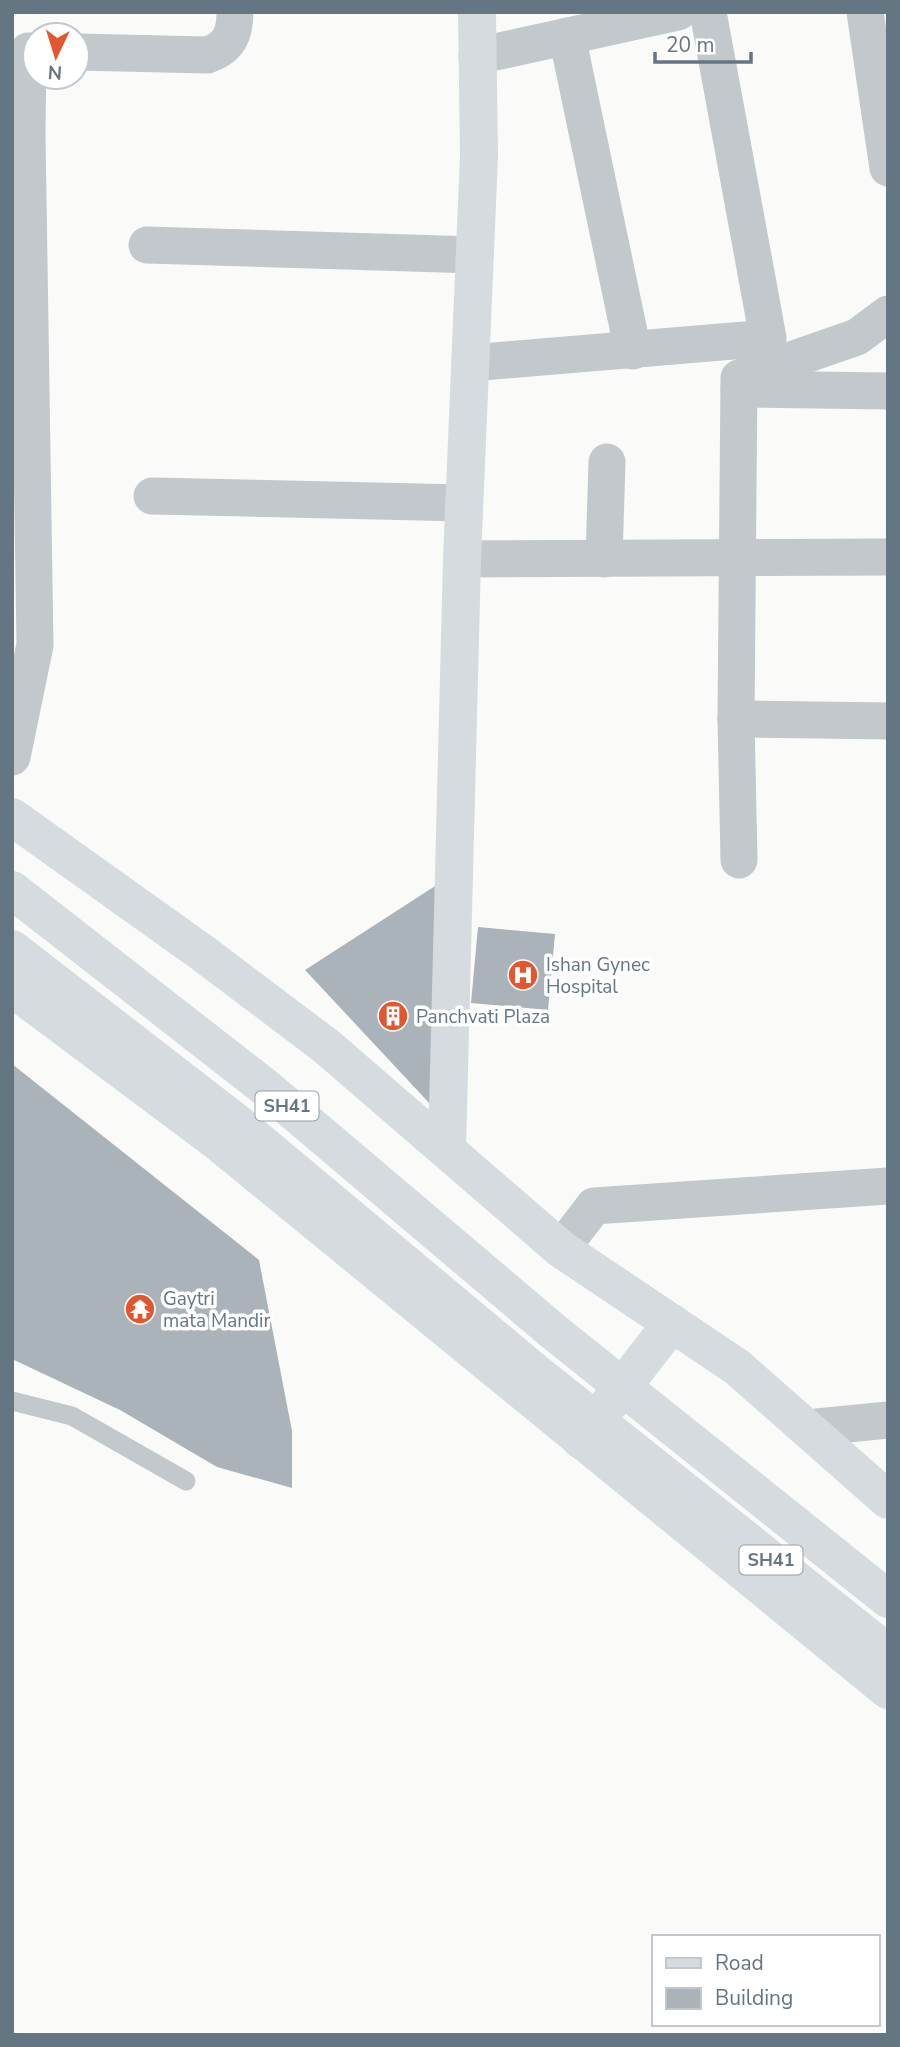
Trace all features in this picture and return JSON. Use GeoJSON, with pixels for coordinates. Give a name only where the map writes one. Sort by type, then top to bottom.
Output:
{"type":"FeatureCollection","features":[{"type":"Feature","properties":{"kind":"street"},"geometry":{"type":"LineString","coordinates":[[91,52],[207,55],[223,50],[228,44],[235,12]]}},
{"type":"Feature","properties":{"kind":"street"},"geometry":{"type":"LineString","coordinates":[[447,1149],[462,559],[479,156],[477,12]]}},
{"type":"Feature","properties":{"kind":"street"},"geometry":{"type":"LineString","coordinates":[[477,56],[678,12]]}},
{"type":"Feature","properties":{"kind":"street"},"geometry":{"type":"LineString","coordinates":[[470,363],[768,338],[708,12]]}},
{"type":"Feature","properties":{"kind":"street"},"geometry":{"type":"LineString","coordinates":[[864,12],[888,168]]}},
{"type":"Feature","properties":{"kind":"street"},"geometry":{"type":"LineString","coordinates":[[566,37],[633,351]]}},
{"type":"Feature","properties":{"kind":"street"},"geometry":{"type":"LineString","coordinates":[[12,757],[35,645],[26,91]]}},
{"type":"Feature","properties":{"kind":"street"},"geometry":{"type":"LineString","coordinates":[[146,245],[475,255]]}},
{"type":"Feature","properties":{"kind":"street"},"geometry":{"type":"LineString","coordinates":[[739,860],[736,558],[739,378],[857,337],[888,314]]}},
{"type":"Feature","properties":{"kind":"street"},"geometry":{"type":"LineString","coordinates":[[739,389],[888,391]]}},
{"type":"Feature","properties":{"kind":"street"},"geometry":{"type":"LineString","coordinates":[[604,559],[607,462]]}},
{"type":"Feature","properties":{"kind":"street"},"geometry":{"type":"LineString","coordinates":[[152,496],[464,503]]}},
{"type":"Feature","properties":{"kind":"street"},"geometry":{"type":"LineString","coordinates":[[462,559],[888,557]]}},
{"type":"Feature","properties":{"kind":"street"},"geometry":{"type":"LineString","coordinates":[[736,719],[888,721]]}},
{"type":"Feature","properties":{"kind":"street"},"geometry":{"type":"LineString","coordinates":[[12,817],[204,954],[326,1046],[561,1249],[737,1367],[888,1500]]}},
{"type":"Feature","properties":{"kind":"street","name":"SH41"},"geometry":{"type":"LineString","coordinates":[[12,890],[266,1088],[555,1332],[888,1599]]}},
{"type":"Feature","properties":{"kind":"street","name":"SH41"},"geometry":{"type":"LineString","coordinates":[[12,949],[237,1124],[530,1368],[888,1653]]}},
{"type":"Feature","properties":{"kind":"street"},"geometry":{"type":"LineString","coordinates":[[12,988],[218,1142],[888,1690]]}},
{"type":"Feature","properties":{"kind":"street"},"geometry":{"type":"LineString","coordinates":[[561,1249],[594,1206],[888,1186]]}},
{"type":"Feature","properties":{"kind":"street"},"geometry":{"type":"LineString","coordinates":[[581,1440],[673,1323]]}},
{"type":"Feature","properties":{"kind":"street"},"geometry":{"type":"LineString","coordinates":[[807,1428],[888,1420]]}},
{"type":"Feature","properties":{"kind":"lane"},"geometry":{"type":"LineString","coordinates":[[12,1401],[72,1416],[186,1481]]}},
{"type":"Feature","properties":{"kind":"building","name":"Panchvati Plaza"},"geometry":{"type":"Polygon","coordinates":[[[446,879],[432,1106],[305,970],[446,879]]]}},
{"type":"Feature","properties":{"kind":"building"},"geometry":{"type":"Polygon","coordinates":[[[478,927],[555,934],[548,1010],[471,1003],[478,927]]]}},
{"type":"Feature","properties":{"kind":"building","name":"Gaytri mata Mandir"},"geometry":{"type":"Polygon","coordinates":[[[12,1064],[259,1260],[292,1431],[292,1488],[217,1467],[120,1410],[12,1359],[12,1064]]]}},
{"type":"Feature","properties":{"kind":"place","name":"Ishan Gynec Hospital"},"geometry":{"type":"Point","coordinates":[523,975]}},
{"type":"Feature","properties":{"kind":"place","name":"Panchvati Plaza"},"geometry":{"type":"Point","coordinates":[393,1016]}},
{"type":"Feature","properties":{"kind":"place","name":"Gaytri mata Mandir"},"geometry":{"type":"Point","coordinates":[140,1309]}}]}
